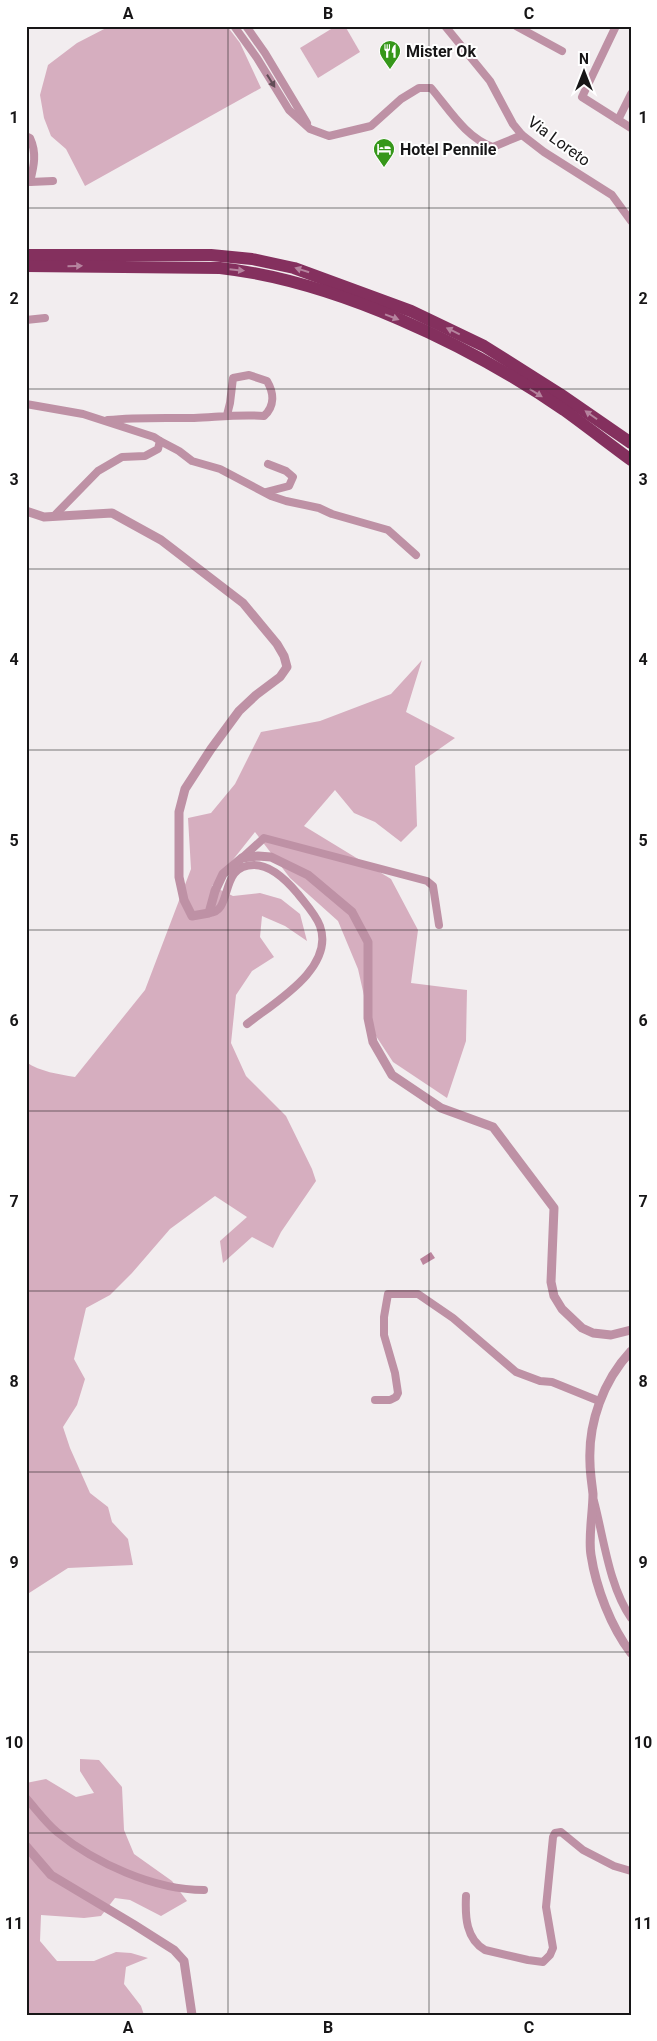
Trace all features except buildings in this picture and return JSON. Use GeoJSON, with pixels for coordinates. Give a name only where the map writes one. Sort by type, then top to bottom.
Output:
{"type":"FeatureCollection","features":[{"type":"Feature","properties":{"kind":"highway"},"geometry":{"type":"LineString","coordinates":[[26,255],[211,255],[252,259],[294,268],[411,311],[484,346],[560,394],[631,444]]}},
{"type":"Feature","properties":{"kind":"highway"},"geometry":{"type":"LineString","coordinates":[[26,266],[220,268],[250,271],[282,278],[327,292],[406,322],[465,350],[563,410],[631,460]]}},
{"type":"Feature","properties":{"kind":"street"},"geometry":{"type":"LineString","coordinates":[[234,26],[257,58],[289,110],[310,129],[329,136],[362,127],[368,121],[376,121],[401,99],[420,88],[431,88],[464,128],[483,143],[493,147],[522,135]]}},
{"type":"Feature","properties":{"kind":"street"},"geometry":{"type":"LineString","coordinates":[[246,26],[310,129]]}},
{"type":"Feature","properties":{"kind":"street","name":"Via Loreto"},"geometry":{"type":"LineString","coordinates":[[445,26],[490,81],[513,124],[522,135],[544,152],[612,195],[631,221]]}},
{"type":"Feature","properties":{"kind":"street"},"geometry":{"type":"LineString","coordinates":[[516,26],[562,51]]}},
{"type":"Feature","properties":{"kind":"street"},"geometry":{"type":"LineString","coordinates":[[613,27],[582,97],[631,128]]}},
{"type":"Feature","properties":{"kind":"street"},"geometry":{"type":"LineString","coordinates":[[257,58],[265,54]]}},
{"type":"Feature","properties":{"kind":"street"},"geometry":{"type":"LineString","coordinates":[[618,120],[631,94]]}},
{"type":"Feature","properties":{"kind":"street"},"geometry":{"type":"LineString","coordinates":[[26,136],[30,138],[34,148],[34,165],[28,182],[52,181]]}},
{"type":"Feature","properties":{"kind":"street"},"geometry":{"type":"LineString","coordinates":[[26,320],[45,318]]}},
{"type":"Feature","properties":{"kind":"street"},"geometry":{"type":"LineString","coordinates":[[104,421],[227,415],[264,416],[268,412],[273,400],[272,388],[268,381],[249,375],[233,378],[227,415]]}},
{"type":"Feature","properties":{"kind":"street"},"geometry":{"type":"LineString","coordinates":[[26,404],[83,414],[154,436],[180,451],[192,461],[220,469],[286,501],[319,508],[332,514],[388,530],[416,555]]}},
{"type":"Feature","properties":{"kind":"street"},"geometry":{"type":"LineString","coordinates":[[54,516],[98,471],[122,457],[145,456],[158,449],[160,441]]}},
{"type":"Feature","properties":{"kind":"street"},"geometry":{"type":"LineString","coordinates":[[266,492],[289,486],[293,482],[293,477],[286,471],[268,464]]}},
{"type":"Feature","properties":{"kind":"street"},"geometry":{"type":"LineString","coordinates":[[26,512],[44,517],[112,513],[160,540],[243,603],[284,656],[287,667],[280,678],[256,695],[239,711],[184,789],[179,812],[179,877],[184,900],[192,916],[215,912],[220,908],[230,879],[241,868],[255,865],[272,871],[286,880],[320,925],[323,942],[319,958],[314,966],[290,990],[248,1024]]}},
{"type":"Feature","properties":{"kind":"street"},"geometry":{"type":"LineString","coordinates":[[209,912],[215,891],[223,874],[264,838],[427,881],[433,886],[439,925]]}},
{"type":"Feature","properties":{"kind":"street"},"geometry":{"type":"LineString","coordinates":[[242,858],[258,856],[271,858],[308,875],[352,912],[368,942],[368,1018],[373,1042],[392,1075],[441,1108],[493,1127],[554,1208],[551,1282],[554,1296],[562,1309],[582,1328],[593,1333],[610,1335],[631,1330]]}},
{"type":"Feature","properties":{"kind":"street"},"geometry":{"type":"LineString","coordinates":[[375,1400],[390,1400],[396,1397],[398,1392],[384,1335],[384,1317],[388,1294],[399,1293],[418,1294],[453,1318],[516,1372],[540,1381],[552,1382],[599,1401]]}},
{"type":"Feature","properties":{"kind":"street"},"geometry":{"type":"LineString","coordinates":[[631,1351],[614,1373],[599,1401],[592,1432],[590,1462],[593,1494],[590,1554],[604,1602],[619,1637],[631,1653]]}},
{"type":"Feature","properties":{"kind":"street"},"geometry":{"type":"LineString","coordinates":[[593,1494],[620,1601],[631,1618]]}},
{"type":"Feature","properties":{"kind":"street"},"geometry":{"type":"LineString","coordinates":[[26,1798],[56,1831],[90,1856],[114,1868],[156,1882],[204,1890]]}},
{"type":"Feature","properties":{"kind":"street"},"geometry":{"type":"LineString","coordinates":[[466,1896],[468,1927],[471,1936],[481,1948],[543,1962],[550,1956],[553,1948],[546,1907],[555,1832],[561,1832],[583,1850],[614,1866],[631,1871]]}},
{"type":"Feature","properties":{"kind":"street"},"geometry":{"type":"LineString","coordinates":[[26,1846],[51,1876],[174,1950],[184,1962],[192,2015]]}},
{"type":"Feature","properties":{"kind":"shaded area"},"geometry":{"type":"Polygon","coordinates":[[[110,26],[227,26],[240,43],[261,88],[85,186],[66,149],[51,136],[44,118],[40,95],[48,65],[77,43],[110,26]]]}},
{"type":"Feature","properties":{"kind":"shaded area"},"geometry":{"type":"Polygon","coordinates":[[[336,26],[345,26],[360,52],[318,78],[300,48],[336,26]]]}},
{"type":"Feature","properties":{"kind":"shaded area"},"geometry":{"type":"Polygon","coordinates":[[[422,660],[406,712],[455,738],[415,766],[417,826],[401,842],[375,822],[354,813],[335,790],[304,826],[391,879],[418,930],[411,983],[467,990],[466,1041],[447,1098],[393,1062],[376,1036],[367,1009],[358,969],[338,921],[290,878],[255,832],[212,886],[233,896],[260,893],[281,899],[300,914],[307,941],[285,926],[262,916],[260,937],[274,957],[252,971],[236,995],[231,1043],[246,1076],[286,1116],[316,1181],[281,1232],[273,1248],[252,1237],[223,1263],[220,1241],[247,1217],[215,1196],[170,1229],[110,1295],[86,1308],[74,1359],[85,1379],[77,1405],[63,1427],[90,1493],[108,1507],[112,1522],[128,1539],[133,1565],[68,1568],[26,1595],[26,1062],[56,1074],[75,1077],[145,990],[191,869],[188,818],[211,813],[235,784],[261,732],[320,721],[391,694],[422,660]]]}},
{"type":"Feature","properties":{"kind":"shaded area"},"geometry":{"type":"Polygon","coordinates":[[[431,1252],[435,1258],[423,1265],[420,1259],[431,1252]]]}},
{"type":"Feature","properties":{"kind":"shaded area"},"geometry":{"type":"Polygon","coordinates":[[[80,1759],[99,1760],[122,1787],[124,1830],[134,1854],[172,1881],[187,1901],[161,1916],[130,1900],[115,1898],[101,1916],[84,1918],[41,1915],[40,1941],[57,1961],[94,1961],[116,1952],[131,1953],[148,1958],[126,1967],[124,1984],[141,2006],[144,2015],[26,2015],[26,1783],[46,1779],[76,1797],[94,1793],[80,1771],[80,1759]]]}},
{"type":"Feature","properties":{"kind":"place","name":"Mister Ok"},"geometry":{"type":"Point","coordinates":[390,70]}},
{"type":"Feature","properties":{"kind":"place","name":"Hotel Pennile"},"geometry":{"type":"Point","coordinates":[384,168]}}]}
